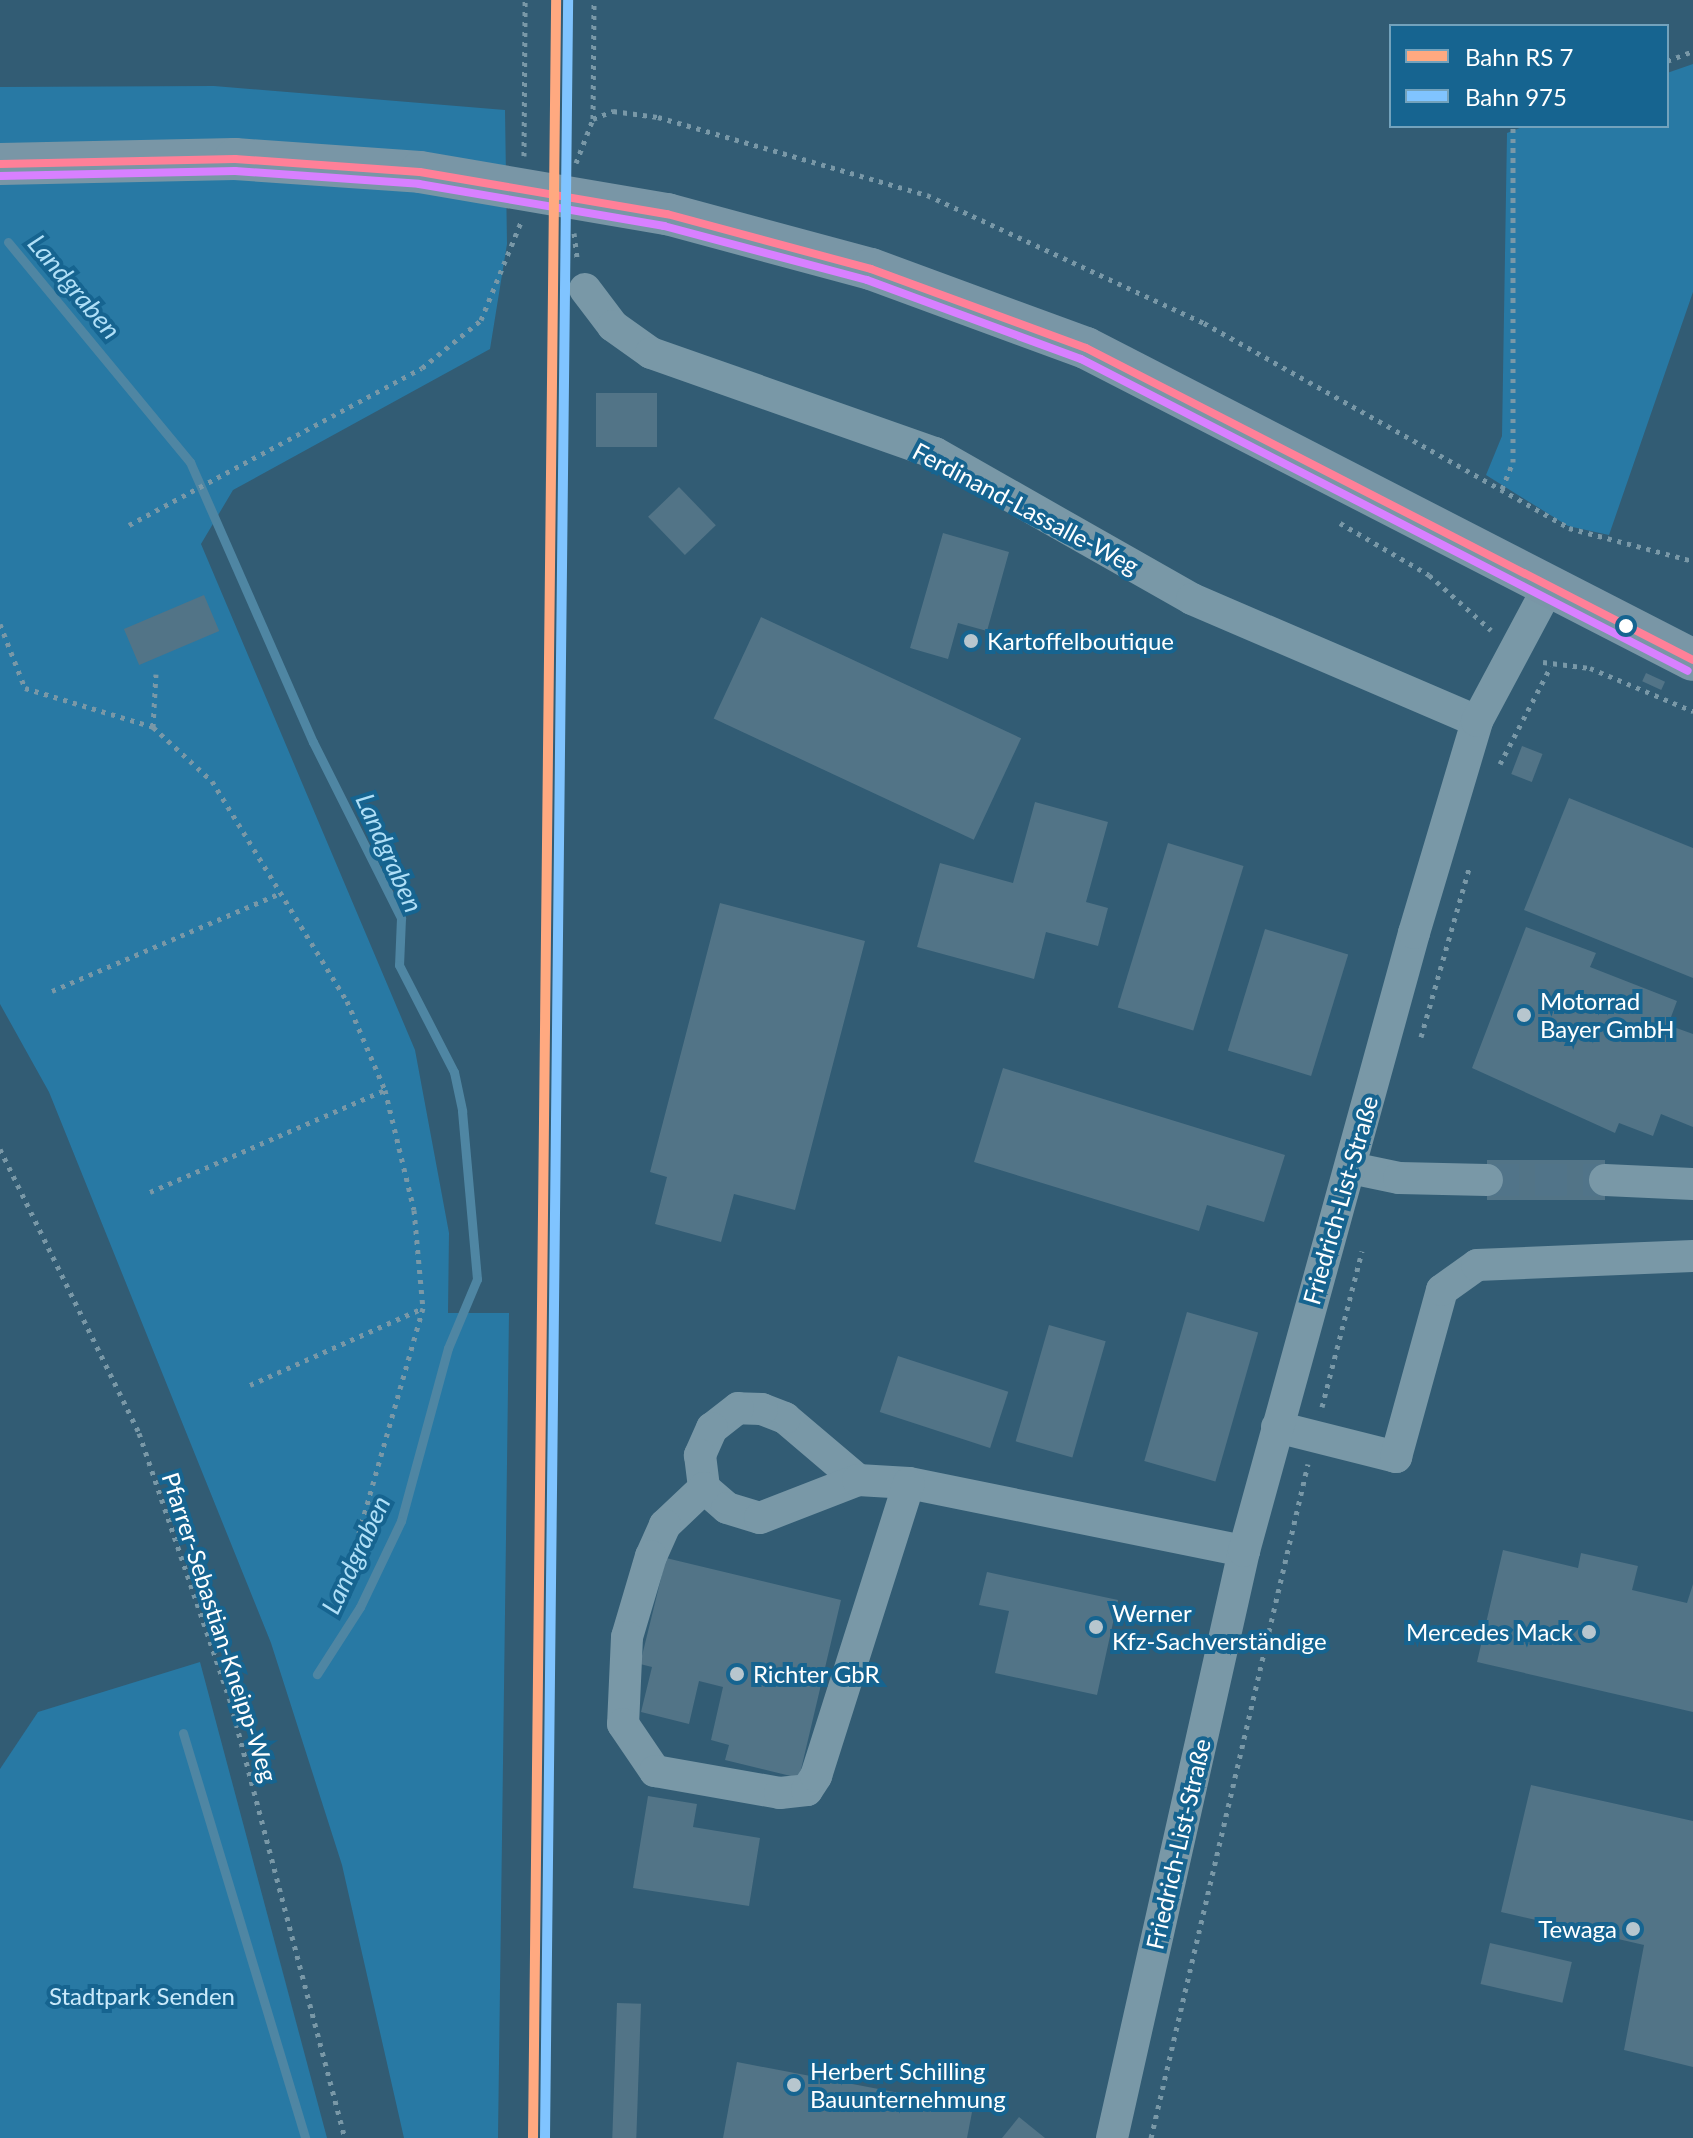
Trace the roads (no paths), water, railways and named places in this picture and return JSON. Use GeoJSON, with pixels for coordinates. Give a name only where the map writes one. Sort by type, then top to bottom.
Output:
{"type":"FeatureCollection","features":[{"type":"Feature","properties":{"kind":"main road"},"geometry":{"type":"LineString","coordinates":[[0,164],[235,159],[420,172],[667,214],[871,269],[1086,348],[1693,660]]}},
{"type":"Feature","properties":{"kind":"street","name":"Ferdinand-Lassalle-Weg"},"geometry":{"type":"LineString","coordinates":[[585,289],[613,326],[651,353],[935,453],[1192,599],[1477,721]]}},
{"type":"Feature","properties":{"kind":"street","name":"Friedrich-List-Straße"},"geometry":{"type":"LineString","coordinates":[[1112,2138],[1244,1551],[1277,1427],[1477,721],[1513,647],[1549,586]]}},
{"type":"Feature","properties":{"kind":"street"},"geometry":{"type":"LineString","coordinates":[[1351,1168],[1399,1178],[1487,1180]]}},
{"type":"Feature","properties":{"kind":"street"},"geometry":{"type":"LineString","coordinates":[[1605,1180],[1693,1184]]}},
{"type":"Feature","properties":{"kind":"street"},"geometry":{"type":"LineString","coordinates":[[1277,1427],[1396,1457],[1442,1290],[1477,1265],[1693,1256]]}},
{"type":"Feature","properties":{"kind":"street"},"geometry":{"type":"LineString","coordinates":[[858,1480],[785,1418],[738,1408],[712,1428],[700,1455],[704,1488],[727,1508],[760,1518],[858,1480],[909,1483],[1244,1551]]}},
{"type":"Feature","properties":{"kind":"street"},"geometry":{"type":"LineString","coordinates":[[704,1488],[665,1525],[651,1556],[627,1637],[623,1724],[655,1771],[780,1793],[807,1790],[816,1776],[909,1483]]}},
{"type":"Feature","properties":{"kind":"waterway","name":"Landgraben"},"geometry":{"type":"LineString","coordinates":[[8,242],[190,462],[313,742],[401,918],[399,965],[454,1072],[462,1111],[477,1279],[448,1348],[401,1521],[360,1607],[317,1674]]}},
{"type":"Feature","properties":{"kind":"waterway","name":"Landgraben"},"geometry":{"type":"LineString","coordinates":[[183,1733],[305,2138]]}},
{"type":"Feature","properties":{"kind":"tunnel"},"geometry":{"type":"LineString","coordinates":[[1487,1180],[1605,1180]]}},
{"type":"Feature","properties":{"kind":"rail line","name":"975"},"geometry":{"type":"LineString","coordinates":[[545,2138],[568,0]]}},
{"type":"Feature","properties":{"kind":"place","name":"Kartoffelboutique"},"geometry":{"type":"Point","coordinates":[971,641]}},
{"type":"Feature","properties":{"kind":"place","name":"Motorrad Bayer GmbH"},"geometry":{"type":"Point","coordinates":[1524,1015]}},
{"type":"Feature","properties":{"kind":"place","name":"Werner Kfz-Sachverständige"},"geometry":{"type":"Point","coordinates":[1096,1627]}},
{"type":"Feature","properties":{"kind":"place","name":"Mercedes Mack"},"geometry":{"type":"Point","coordinates":[1589,1632]}},
{"type":"Feature","properties":{"kind":"place","name":"Richter GbR"},"geometry":{"type":"Point","coordinates":[737,1674]}},
{"type":"Feature","properties":{"kind":"place","name":"Tewaga"},"geometry":{"type":"Point","coordinates":[1633,1929]}},
{"type":"Feature","properties":{"kind":"place","name":"Herbert Schilling Bauunternehmung"},"geometry":{"type":"Point","coordinates":[794,2085]}},
{"type":"Feature","properties":{"kind":"park label","name":"Stadtpark Senden"},"geometry":{"type":"Point","coordinates":[142,1996]}}]}
